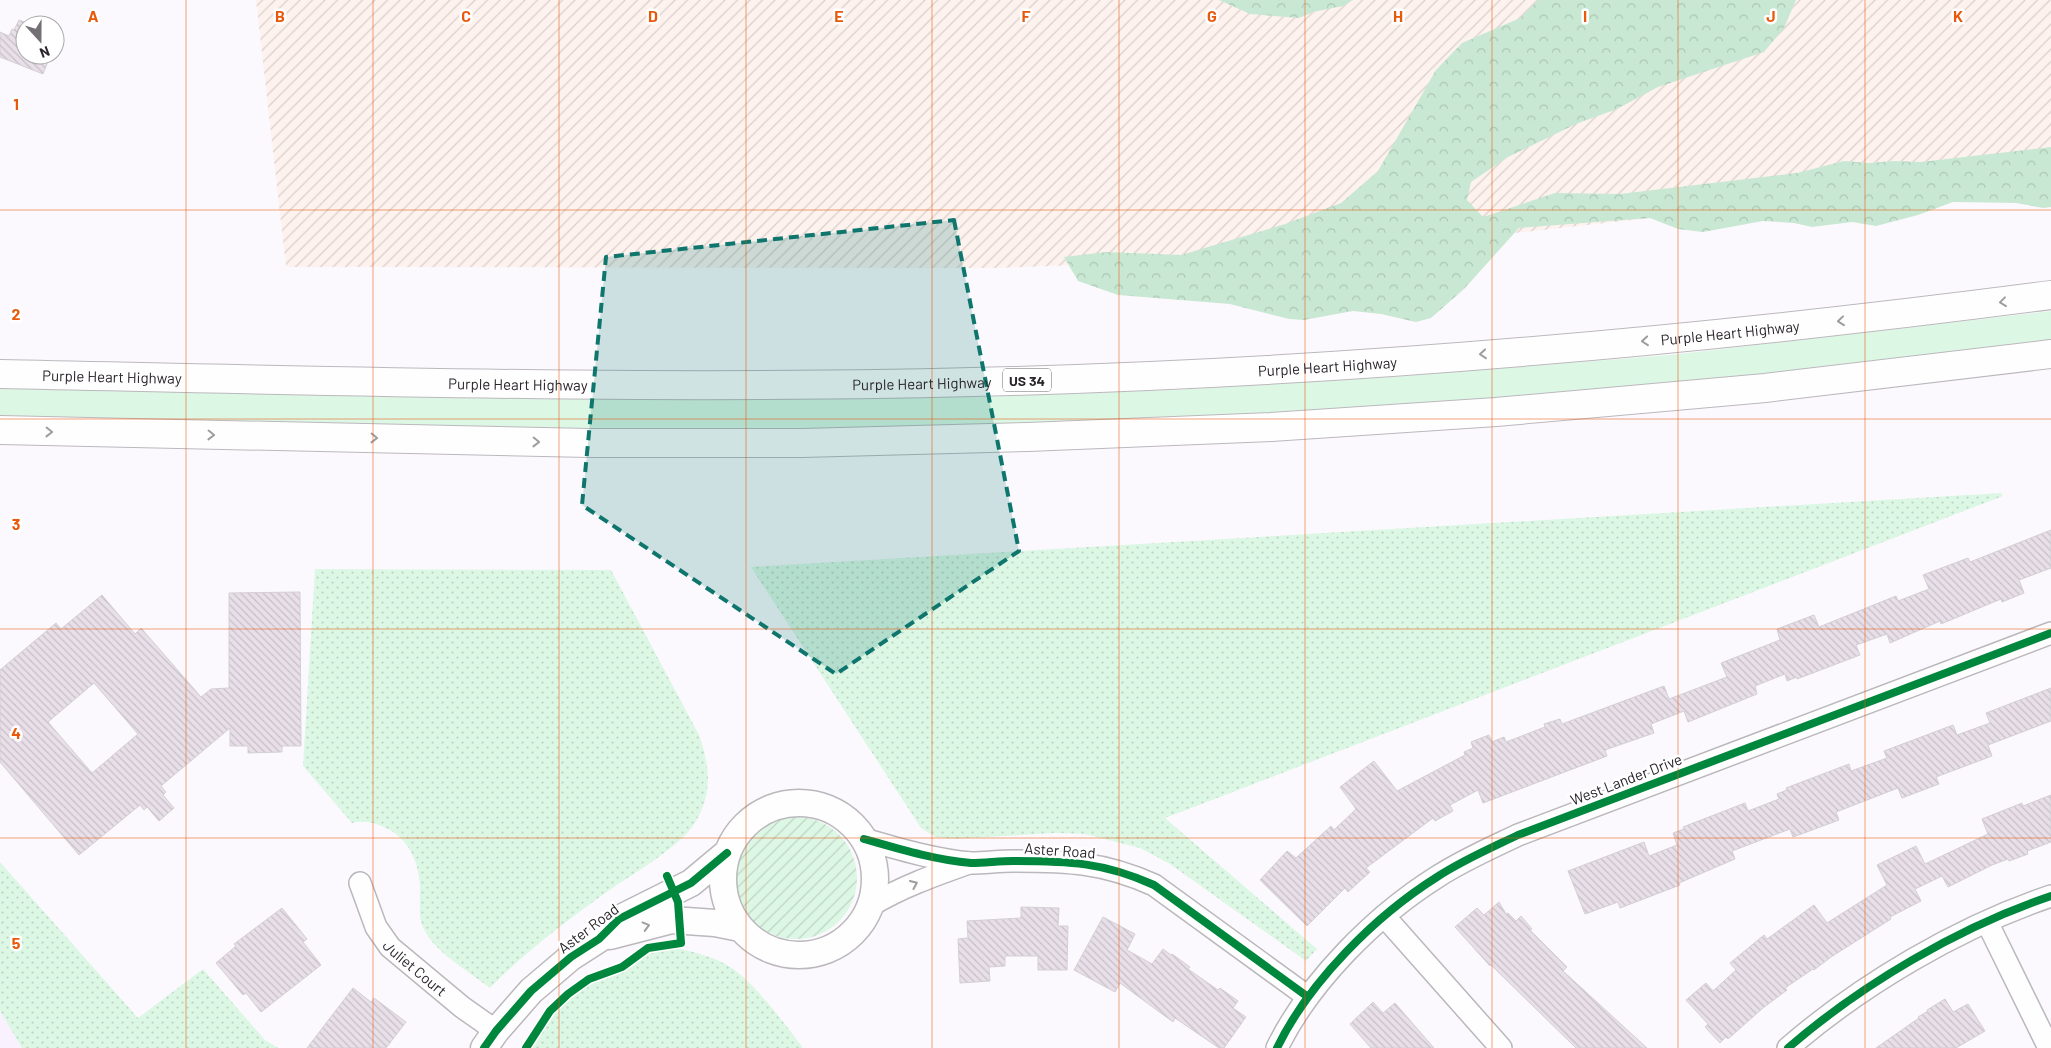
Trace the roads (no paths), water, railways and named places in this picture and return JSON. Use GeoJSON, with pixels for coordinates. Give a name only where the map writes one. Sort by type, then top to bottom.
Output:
{"type":"FeatureCollection","features":[{"type":"Feature","properties":{"kind":"main road","name":"Purple Heart Highway"},"geometry":{"type":"LineString","coordinates":[[0,374],[602,386],[1014,381],[1228,371],[1451,357],[1682,338],[1920,312],[2051,295]]}},
{"type":"Feature","properties":{"kind":"main road"},"geometry":{"type":"LineString","coordinates":[[0,430],[589,443],[802,443],[1028,437],[1271,427],[1496,412],[1765,388],[2051,354]]}},
{"type":"Feature","properties":{"kind":"street","name":"West Lander Drive"},"geometry":{"type":"LineString","coordinates":[[1277,1048],[1308,997],[1353,946],[1384,916],[1436,877],[1465,860],[1518,835],[2051,633]]}},
{"type":"Feature","properties":{"kind":"street"},"geometry":{"type":"LineString","coordinates":[[791,803],[812,804],[831,810],[848,821],[864,839],[873,860],[875,884],[870,906],[859,926],[844,941],[824,952],[801,956],[778,953],[757,944],[740,928],[729,912],[723,892],[722,872],[727,852],[737,834],[753,818],[772,808],[791,803]]}},
{"type":"Feature","properties":{"kind":"street","name":"Aster Road"},"geometry":{"type":"LineString","coordinates":[[864,839],[921,855],[972,863],[1053,861],[1092,864],[1128,874],[1154,885],[1308,997]]}},
{"type":"Feature","properties":{"kind":"street","name":"Aster Road"},"geometry":{"type":"LineString","coordinates":[[490,1040],[531,991],[571,958],[599,939],[619,919],[691,883],[727,852]]}},
{"type":"Feature","properties":{"kind":"street","name":"Aster Road"},"geometry":{"type":"LineString","coordinates":[[870,906],[886,896],[924,879],[972,863]]}},
{"type":"Feature","properties":{"kind":"street","name":"Juliet Court"},"geometry":{"type":"LineString","coordinates":[[360,883],[366,904],[376,927],[390,947],[462,1007],[490,1040]]}},
{"type":"Feature","properties":{"kind":"street"},"geometry":{"type":"LineString","coordinates":[[1788,1048],[1834,1012],[1890,975],[1954,938],[2051,896]]}},
{"type":"Feature","properties":{"kind":"street"},"geometry":{"type":"LineString","coordinates":[[1384,916],[1501,1048]]}},
{"type":"Feature","properties":{"kind":"street","name":"Aster Road"},"geometry":{"type":"LineString","coordinates":[[599,939],[672,920],[715,923],[740,928]]}},
{"type":"Feature","properties":{"kind":"street"},"geometry":{"type":"LineString","coordinates":[[1988,922],[2049,1048]]}}]}
